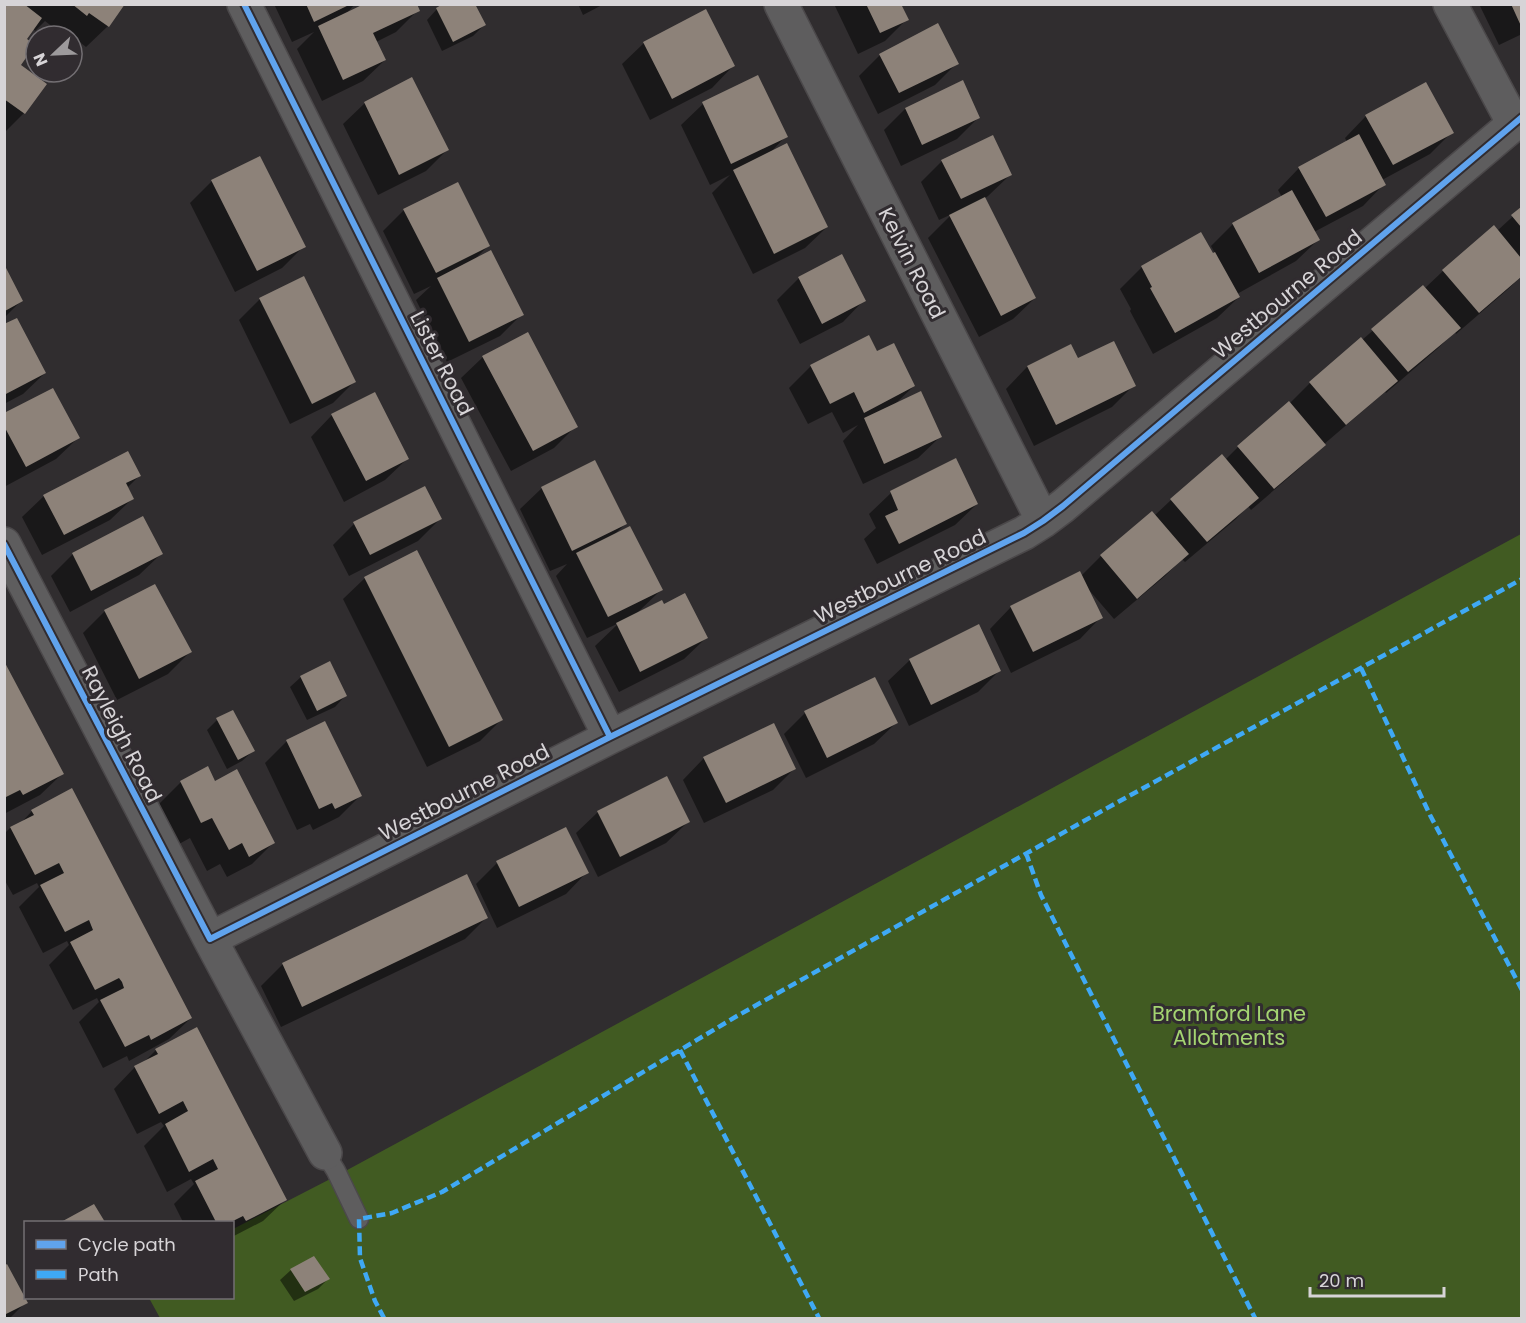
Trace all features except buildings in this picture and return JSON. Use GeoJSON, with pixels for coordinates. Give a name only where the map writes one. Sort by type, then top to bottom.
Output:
{"type":"FeatureCollection","features":[{"type":"Feature","properties":{"kind":"street","name":"Lister Road"},"geometry":{"type":"LineString","coordinates":[[244,4],[610,737]]}},
{"type":"Feature","properties":{"kind":"street","name":"Kelvin Road"},"geometry":{"type":"LineString","coordinates":[[781,4],[1043,521]]}},
{"type":"Feature","properties":{"kind":"street"},"geometry":{"type":"LineString","coordinates":[[1450,4],[1518,120]]}},
{"type":"Feature","properties":{"kind":"street","name":"Westbourne Road"},"geometry":{"type":"LineString","coordinates":[[210,939],[1043,521],[1518,120]]}},
{"type":"Feature","properties":{"kind":"street","name":"Rayleigh Road"},"geometry":{"type":"LineString","coordinates":[[4,544],[210,939],[325,1153]]}},
{"type":"Feature","properties":{"kind":"lane"},"geometry":{"type":"LineString","coordinates":[[325,1153],[359,1219]]}},
{"type":"Feature","properties":{"kind":"green space","name":"Bramford Lane Allotments"},"geometry":{"type":"Polygon","coordinates":[[[1521,534],[1521,1318],[160,1318],[150,1299],[234,1299],[234,1228],[338,1175],[1521,534]]]}},
{"type":"Feature","properties":{"kind":"marked path"},"geometry":{"type":"LineString","coordinates":[[384,1318],[375,1301],[360,1258],[359,1219],[392,1213],[442,1192],[737,1016],[1522,579]]}},
{"type":"Feature","properties":{"kind":"marked path"},"geometry":{"type":"LineString","coordinates":[[1361,668],[1430,815],[1522,990]]}},
{"type":"Feature","properties":{"kind":"marked path"},"geometry":{"type":"LineString","coordinates":[[1026,853],[1041,895],[1255,1318]]}},
{"type":"Feature","properties":{"kind":"marked path"},"geometry":{"type":"LineString","coordinates":[[680,1050],[819,1318]]}},
{"type":"Feature","properties":{"kind":"cycle path"},"geometry":{"type":"LineString","coordinates":[[244,4],[610,737]]}},
{"type":"Feature","properties":{"kind":"cycle path"},"geometry":{"type":"LineString","coordinates":[[4,544],[210,939],[610,737],[1024,533],[1063,506],[1522,117]]}}]}
